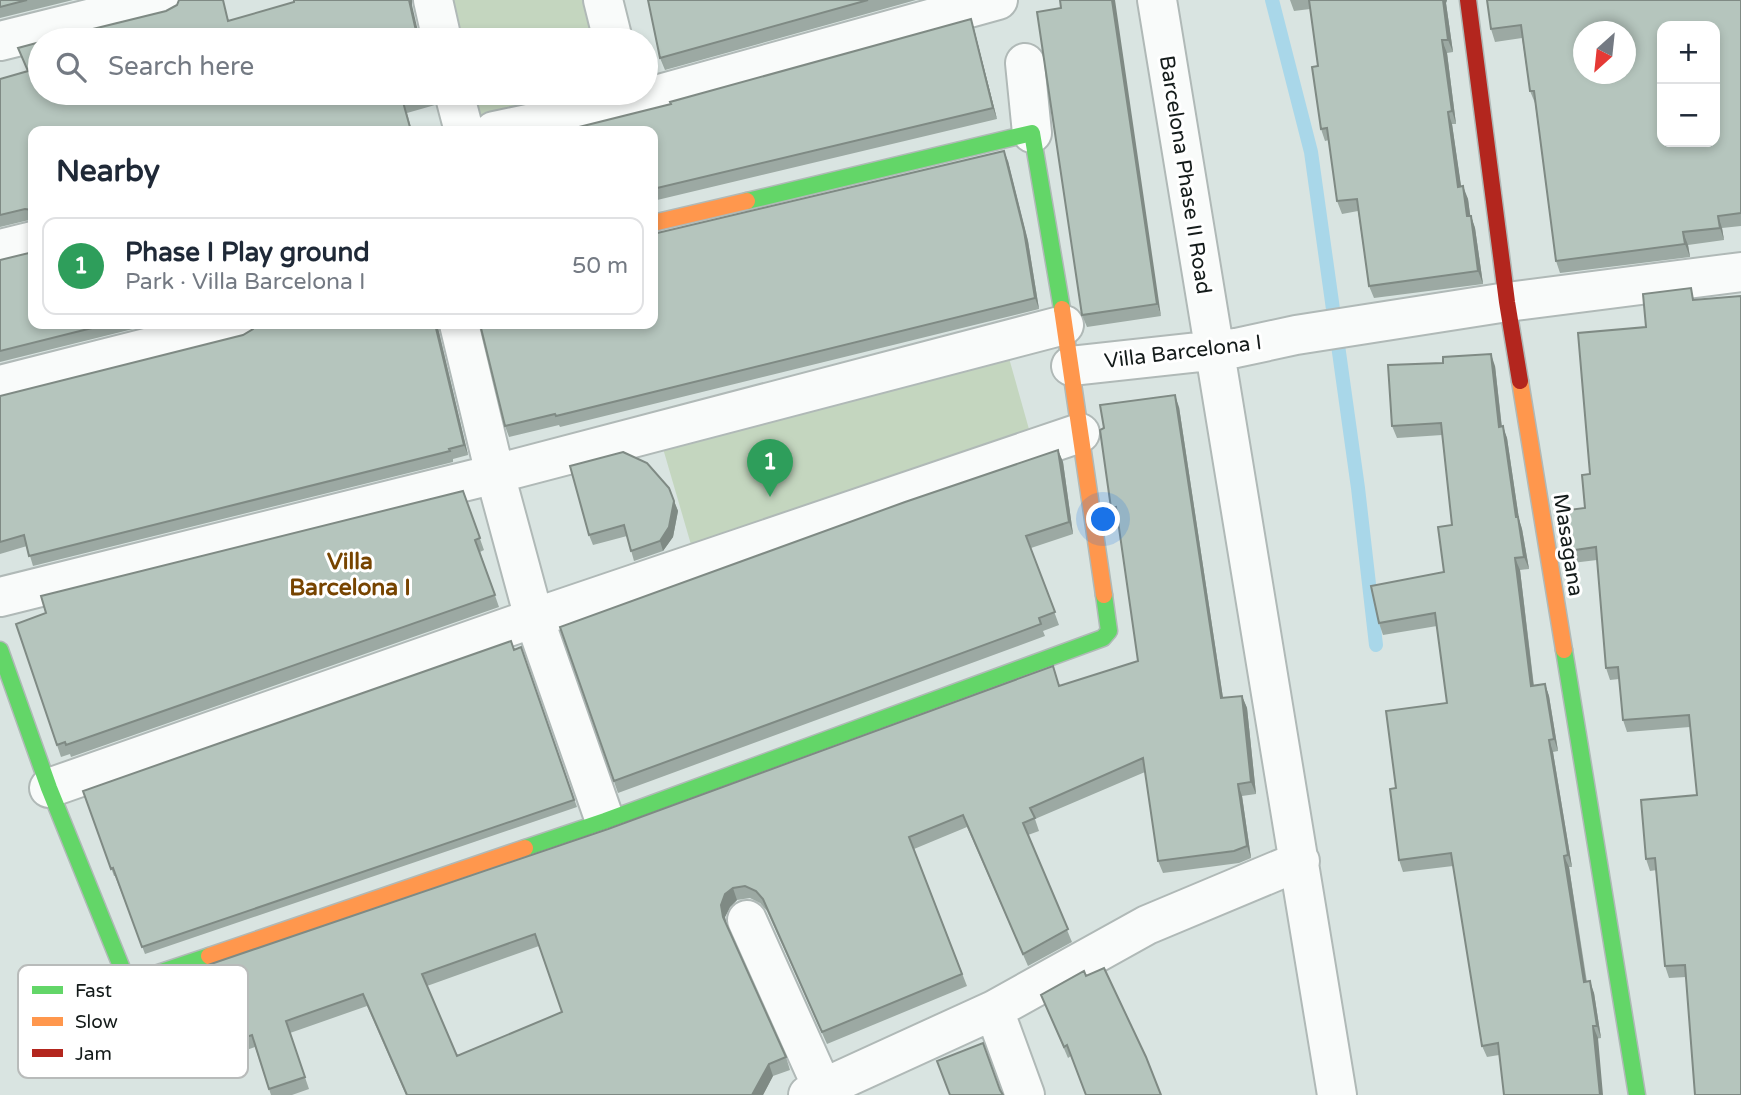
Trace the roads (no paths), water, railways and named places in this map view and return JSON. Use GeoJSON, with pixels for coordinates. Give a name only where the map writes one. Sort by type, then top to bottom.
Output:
{"type":"FeatureCollection","features":[{"type":"Feature","properties":{"kind":"street"},"geometry":{"type":"LineString","coordinates":[[52,28],[165,0]]}},
{"type":"Feature","properties":{"kind":"street"},"geometry":{"type":"LineString","coordinates":[[433,0],[439,28]]}},
{"type":"Feature","properties":{"kind":"street"},"geometry":{"type":"LineString","coordinates":[[603,0],[610,28]]}},
{"type":"Feature","properties":{"kind":"street"},"geometry":{"type":"LineString","coordinates":[[658,90],[998,0]]}},
{"type":"Feature","properties":{"kind":"street","name":"Barcelona Phase II Road"},"geometry":{"type":"LineString","coordinates":[[1157,0],[1337,1095]]}},
{"type":"Feature","properties":{"kind":"street","name":"Masagana"},"geometry":{"type":"LineString","coordinates":[[1468,0],[1507,302],[1637,1095]]}},
{"type":"Feature","properties":{"kind":"street"},"geometry":{"type":"LineString","coordinates":[[0,41],[28,34]]}},
{"type":"Feature","properties":{"kind":"street"},"geometry":{"type":"LineString","coordinates":[[181,965],[605,821],[1103,638],[1109,631],[1108,623],[1071,366],[1032,133],[1025,62]]}},
{"type":"Feature","properties":{"kind":"street"},"geometry":{"type":"LineString","coordinates":[[457,105],[463,126]]}},
{"type":"Feature","properties":{"kind":"street"},"geometry":{"type":"LineString","coordinates":[[515,126],[598,105]]}},
{"type":"Feature","properties":{"kind":"street"},"geometry":{"type":"LineString","coordinates":[[658,222],[1032,133]]}},
{"type":"Feature","properties":{"kind":"street"},"geometry":{"type":"LineString","coordinates":[[0,249],[28,242]]}},
{"type":"Feature","properties":{"kind":"street","name":"Villa Barcelona I"},"geometry":{"type":"LineString","coordinates":[[1071,366],[1213,350],[1507,302],[1741,272]]}},
{"type":"Feature","properties":{"kind":"street"},"geometry":{"type":"LineString","coordinates":[[0,597],[495,474],[1063,325]]}},
{"type":"Feature","properties":{"kind":"street"},"geometry":{"type":"LineString","coordinates":[[0,385],[221,329]]}},
{"type":"Feature","properties":{"kind":"street"},"geometry":{"type":"LineString","coordinates":[[460,329],[495,474],[534,618],[605,821]]}},
{"type":"Feature","properties":{"kind":"street"},"geometry":{"type":"LineString","coordinates":[[49,788],[534,618],[1080,433]]}},
{"type":"Feature","properties":{"kind":"street"},"geometry":{"type":"LineString","coordinates":[[0,650],[49,788],[121,965]]}},
{"type":"Feature","properties":{"kind":"street"},"geometry":{"type":"LineString","coordinates":[[747,920],[815,1091],[994,1010],[1147,925],[1300,861]]}},
{"type":"Feature","properties":{"kind":"street"},"geometry":{"type":"LineString","coordinates":[[994,1010],[1025,1095]]}},
{"type":"Feature","properties":{"kind":"waterway"},"geometry":{"type":"LineString","coordinates":[[1272,0],[1311,152],[1358,488],[1376,645]]}},
{"type":"Feature","properties":{"kind":"place","name":"Phase I Play ground"},"geometry":{"type":"Point","coordinates":[770,497]}},
{"type":"Feature","properties":{"kind":"district","name":"Villa Barcelona I"},"geometry":{"type":"Point","coordinates":[350,575]}}]}
